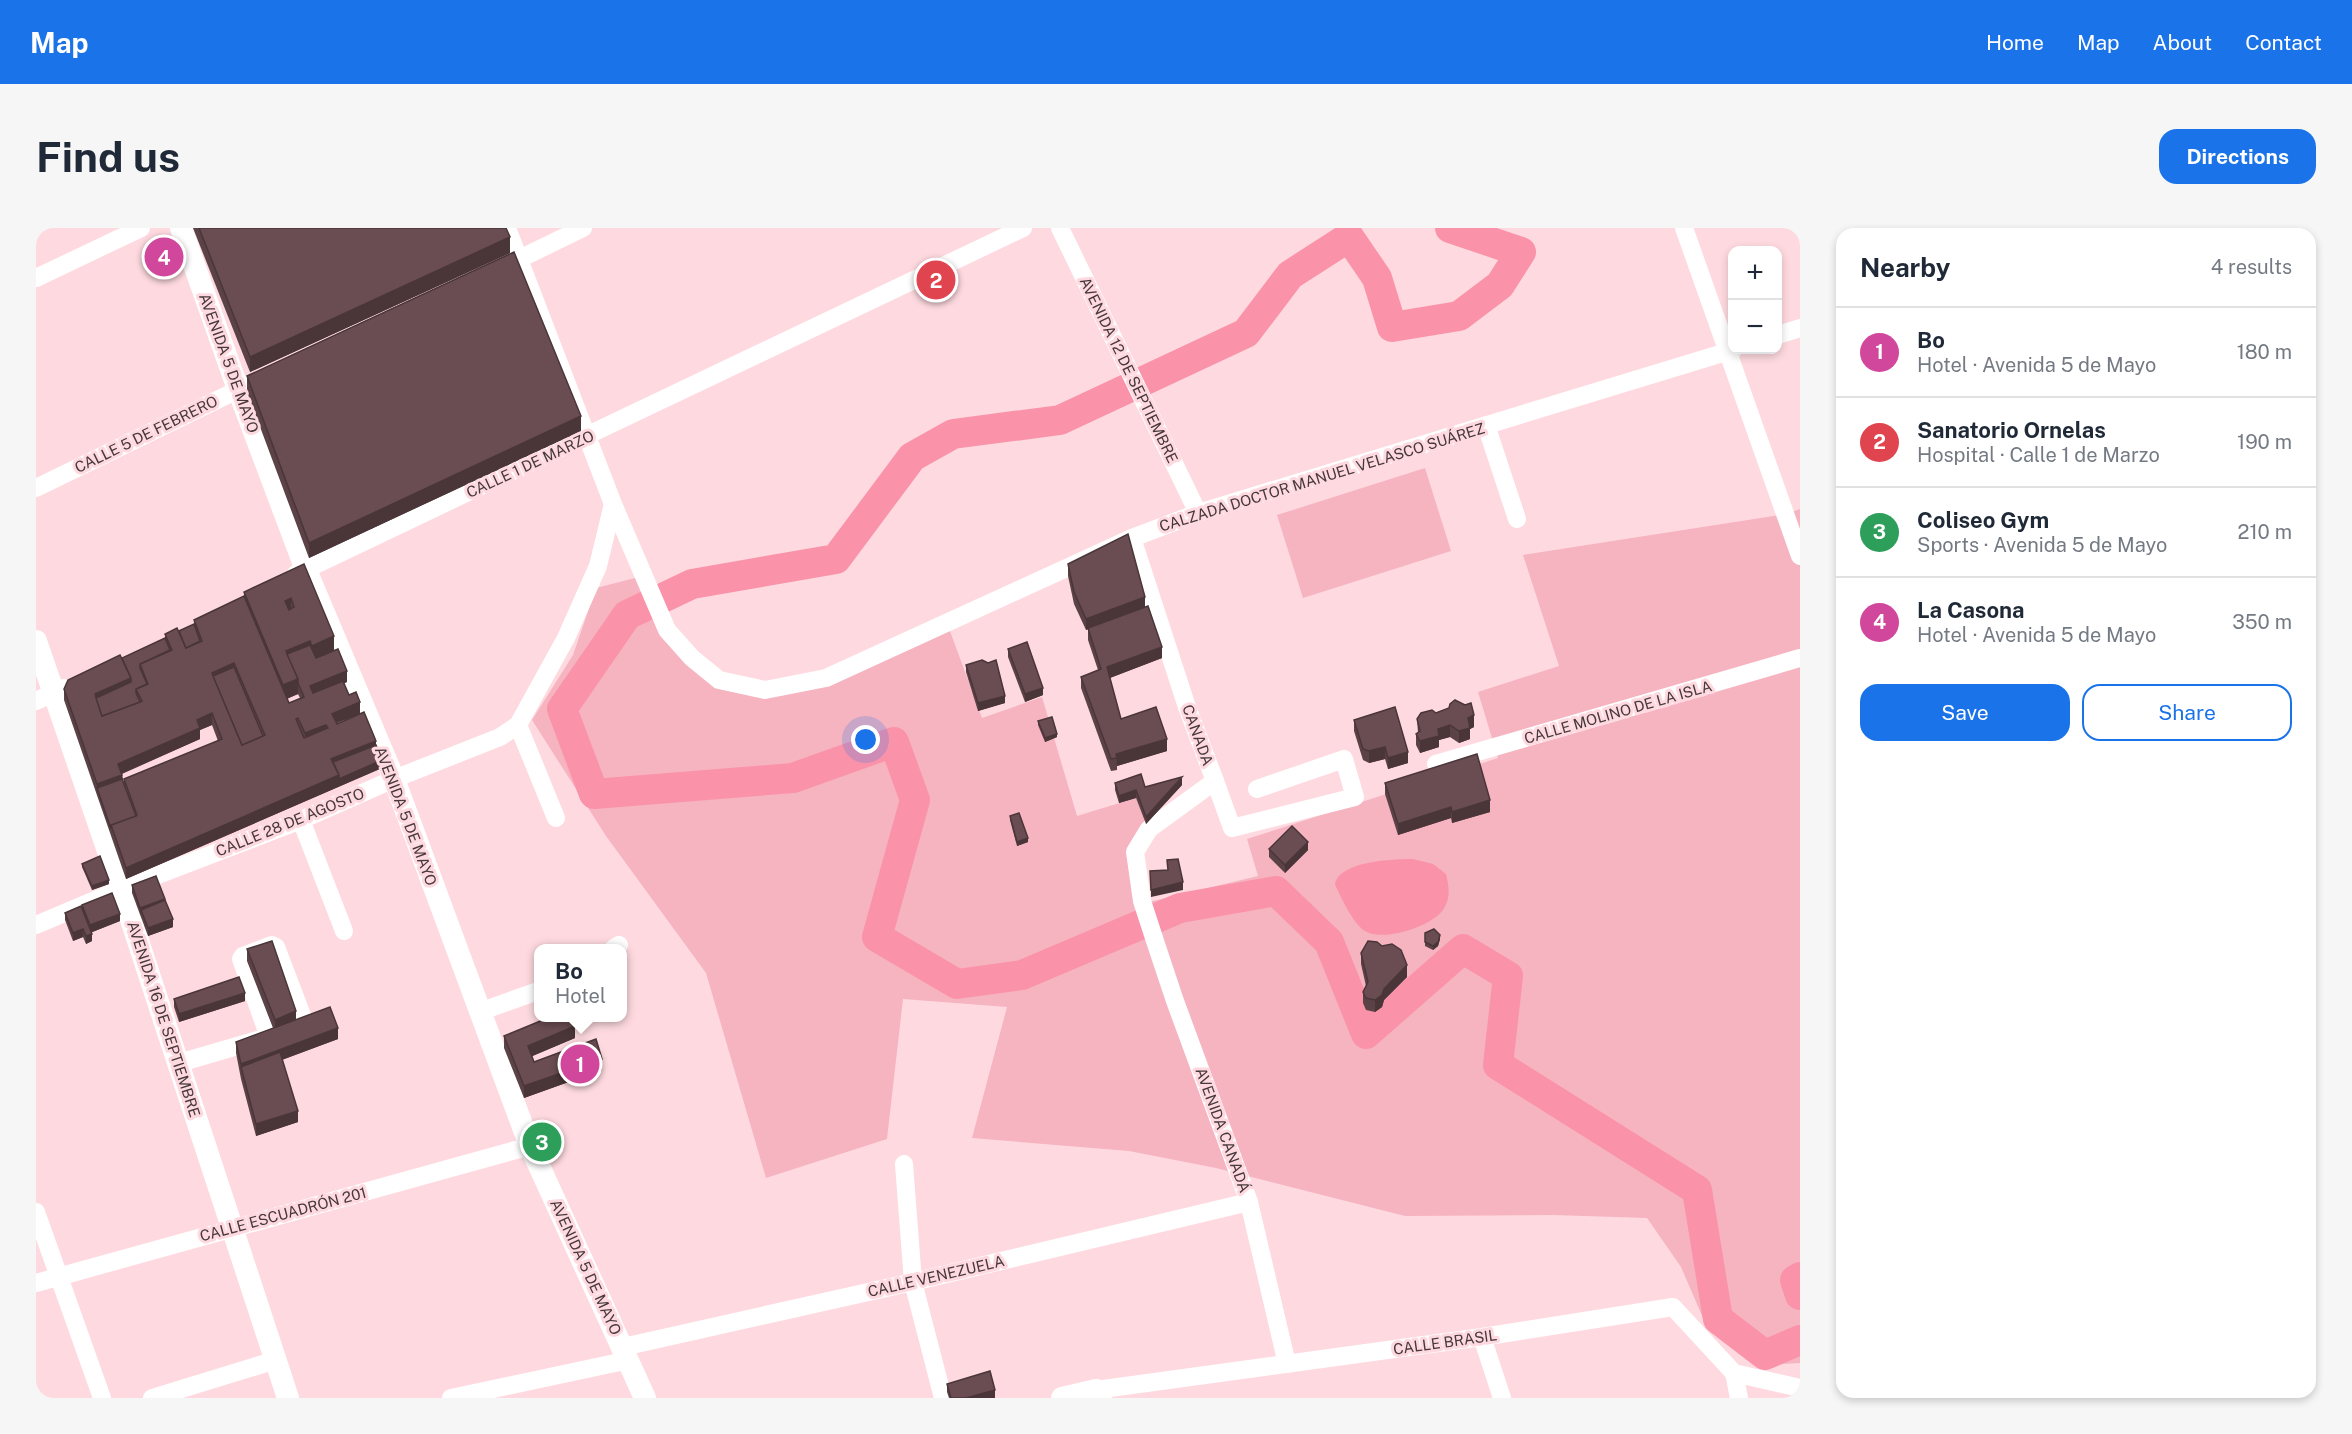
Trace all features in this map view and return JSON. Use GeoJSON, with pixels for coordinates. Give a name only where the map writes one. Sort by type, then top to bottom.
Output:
{"type":"FeatureCollection","features":[{"type":"Feature","properties":{"kind":"main road","name":"AVENIDA 5 DE MAYO"},"geometry":{"type":"LineString","coordinates":[[181,228],[306,570],[394,779],[530,1146],[645,1398]]}},
{"type":"Feature","properties":{"kind":"main road","name":"AVENIDA 16 DE SEPTIEMBRE"},"geometry":{"type":"LineString","coordinates":[[36,642],[45,696],[121,889],[288,1398]]}},
{"type":"Feature","properties":{"kind":"main road","name":"CALLE BRASIL"},"geometry":{"type":"LineString","coordinates":[[1062,1398],[1098,1394]]}},
{"type":"Feature","properties":{"kind":"street"},"geometry":{"type":"LineString","coordinates":[[36,278],[141,228]]}},
{"type":"Feature","properties":{"kind":"street"},"geometry":{"type":"LineString","coordinates":[[507,228],[613,504],[598,566],[566,638],[518,725],[556,818]]}},
{"type":"Feature","properties":{"kind":"street"},"geometry":{"type":"LineString","coordinates":[[498,269],[583,228]]}},
{"type":"Feature","properties":{"kind":"street","name":"CALLE 1 DE MARZO"},"geometry":{"type":"LineString","coordinates":[[285,580],[1023,228]]}},
{"type":"Feature","properties":{"kind":"street","name":"AVENIDA 12 DE SEPTIEMBRE"},"geometry":{"type":"LineString","coordinates":[[1060,228],[1198,513]]}},
{"type":"Feature","properties":{"kind":"street"},"geometry":{"type":"LineString","coordinates":[[1684,228],[1728,345]]}},
{"type":"Feature","properties":{"kind":"street"},"geometry":{"type":"LineString","coordinates":[[1782,334],[1800,328]]}},
{"type":"Feature","properties":{"kind":"street","name":"CALZADA DOCTOR MANUEL VELASCO SUÁREZ"},"geometry":{"type":"LineString","coordinates":[[613,504],[667,630],[692,658],[719,680],[765,690],[826,678],[1132,538],[1198,513],[1728,351]]}},
{"type":"Feature","properties":{"kind":"street"},"geometry":{"type":"LineString","coordinates":[[1731,354],[1800,556]]}},
{"type":"Feature","properties":{"kind":"street","name":"CALLE 5 DE FEBRERO"},"geometry":{"type":"LineString","coordinates":[[36,488],[270,374]]}},
{"type":"Feature","properties":{"kind":"street"},"geometry":{"type":"LineString","coordinates":[[1486,425],[1517,519]]}},
{"type":"Feature","properties":{"kind":"street","name":"CANADA"},"geometry":{"type":"LineString","coordinates":[[1132,538],[1187,707],[1215,781],[1149,829],[1135,852],[1142,901]]}},
{"type":"Feature","properties":{"kind":"street","name":"CALLE MOLINO DE LA ISLA"},"geometry":{"type":"LineString","coordinates":[[1436,764],[1800,658]]}},
{"type":"Feature","properties":{"kind":"street"},"geometry":{"type":"LineString","coordinates":[[45,696],[75,682]]}},
{"type":"Feature","properties":{"kind":"street","name":"CALLE 28 DE AGOSTO"},"geometry":{"type":"LineString","coordinates":[[36,925],[121,889],[301,820],[394,779],[500,737],[518,725]]}},
{"type":"Feature","properties":{"kind":"street"},"geometry":{"type":"LineString","coordinates":[[1215,781],[1232,828],[1356,796],[1344,759],[1257,789]]}},
{"type":"Feature","properties":{"kind":"street"},"geometry":{"type":"LineString","coordinates":[[301,820],[344,931]]}},
{"type":"Feature","properties":{"kind":"street","name":"AVENIDA CANADÁ"},"geometry":{"type":"LineString","coordinates":[[1142,901],[1175,1001],[1249,1202],[1287,1364]]}},
{"type":"Feature","properties":{"kind":"street"},"geometry":{"type":"LineString","coordinates":[[178,1063],[269,1037],[302,1025],[303,1018],[276,947],[272,945],[243,956],[241,959],[269,1037]]}},
{"type":"Feature","properties":{"kind":"street"},"geometry":{"type":"LineString","coordinates":[[479,1012],[534,992]]}},
{"type":"Feature","properties":{"kind":"street","name":"CALLE ESCUADRÓN 201"},"geometry":{"type":"LineString","coordinates":[[36,1283],[530,1146]]}},
{"type":"Feature","properties":{"kind":"street"},"geometry":{"type":"LineString","coordinates":[[904,1164],[913,1282],[943,1398]]}},
{"type":"Feature","properties":{"kind":"street","name":"CALLE VENEZUELA"},"geometry":{"type":"LineString","coordinates":[[451,1398],[913,1282],[1249,1202]]}},
{"type":"Feature","properties":{"kind":"street"},"geometry":{"type":"LineString","coordinates":[[36,1212],[102,1398]]}},
{"type":"Feature","properties":{"kind":"street","name":"CALLE BRASIL"},"geometry":{"type":"LineString","coordinates":[[1098,1394],[1673,1307],[1734,1373]]}},
{"type":"Feature","properties":{"kind":"street"},"geometry":{"type":"LineString","coordinates":[[1482,1337],[1503,1398]]}},
{"type":"Feature","properties":{"kind":"street"},"geometry":{"type":"LineString","coordinates":[[152,1398],[276,1360]]}},
{"type":"Feature","properties":{"kind":"street"},"geometry":{"type":"LineString","coordinates":[[1739,1398],[1734,1373],[1800,1388]]}},
{"type":"Feature","properties":{"kind":"shaded area"},"geometry":{"type":"Polygon","coordinates":[[[1425,468],[1451,551],[1303,598],[1277,515],[1425,468]]]}},
{"type":"Feature","properties":{"kind":"shaded area"},"geometry":{"type":"Polygon","coordinates":[[[1800,509],[1800,1363],[1765,1365],[1706,1325],[1681,1267],[1647,1218],[1553,1215],[1405,1216],[1216,1168],[1129,1151],[972,1138],[1007,1007],[903,999],[887,1139],[766,1178],[706,973],[606,836],[532,720],[573,655],[596,588],[639,577],[688,662],[764,694],[947,623],[982,718],[1042,697],[1077,816],[1136,798],[1146,824],[1136,905],[1258,876],[1247,839],[1498,758],[1478,692],[1559,666],[1523,555],[1786,514],[1800,509]]]}},
{"type":"Feature","properties":{"kind":"shaded area"},"geometry":{"type":"Polygon","coordinates":[[[1413,859],[1433,864],[1446,874],[1449,892],[1443,910],[1428,922],[1404,932],[1380,935],[1362,929],[1351,915],[1337,889],[1335,884],[1339,876],[1346,870],[1368,863],[1413,859]]]}},
{"type":"Feature","properties":{"kind":"building"},"geometry":{"type":"Polygon","coordinates":[[[199,228],[506,228],[510,237],[250,357],[199,228]]]}},
{"type":"Feature","properties":{"kind":"building"},"geometry":{"type":"Polygon","coordinates":[[[514,252],[581,416],[309,543],[247,376],[514,252]]]}},
{"type":"Feature","properties":{"kind":"building"},"geometry":{"type":"Polygon","coordinates":[[[1128,534],[1145,597],[1086,619],[1074,592],[1068,564],[1128,534]]]}},
{"type":"Feature","properties":{"kind":"building"},"geometry":{"type":"Polygon","coordinates":[[[304,564],[334,636],[312,646],[310,641],[286,651],[298,679],[283,685],[244,592],[304,564]],[[291,598],[285,601],[289,610],[294,607],[291,598]]]}},
{"type":"Feature","properties":{"kind":"building"},"geometry":{"type":"Polygon","coordinates":[[[244,596],[289,703],[304,697],[287,654],[310,645],[316,658],[338,649],[347,671],[310,686],[313,693],[343,681],[349,695],[356,692],[360,702],[332,714],[337,724],[364,712],[376,741],[331,759],[339,775],[126,868],[111,825],[137,815],[124,779],[222,739],[212,713],[197,720],[200,728],[118,764],[122,775],[97,784],[64,689],[68,680],[120,655],[131,678],[95,694],[102,716],[142,701],[136,689],[148,684],[140,664],[172,650],[165,634],[177,628],[186,648],[202,641],[194,620],[244,596]],[[234,663],[212,673],[242,745],[265,735],[234,663]],[[298,718],[296,719],[304,738],[328,728],[326,725],[305,733],[298,718]]]}},
{"type":"Feature","properties":{"kind":"building"},"geometry":{"type":"Polygon","coordinates":[[[1148,606],[1162,647],[1107,667],[1121,719],[1156,707],[1167,739],[1116,754],[1117,758],[1111,759],[1081,677],[1101,669],[1088,628],[1148,606]]]}},
{"type":"Feature","properties":{"kind":"building"},"geometry":{"type":"Polygon","coordinates":[[[194,624],[200,641],[186,648],[179,631],[194,624]]]}},
{"type":"Feature","properties":{"kind":"building"},"geometry":{"type":"Polygon","coordinates":[[[165,638],[170,650],[140,664],[147,684],[136,689],[140,702],[102,716],[96,698],[131,682],[122,658],[165,638]]]}},
{"type":"Feature","properties":{"kind":"building"},"geometry":{"type":"Polygon","coordinates":[[[1027,642],[1043,688],[1025,694],[1008,649],[1027,642]]]}},
{"type":"Feature","properties":{"kind":"building"},"geometry":{"type":"Polygon","coordinates":[[[982,660],[988,663],[996,660],[1005,696],[978,703],[966,665],[982,660]]]}},
{"type":"Feature","properties":{"kind":"building"},"geometry":{"type":"Polygon","coordinates":[[[234,667],[263,736],[242,745],[213,676],[234,667]]]}},
{"type":"Feature","properties":{"kind":"building"},"geometry":{"type":"Polygon","coordinates":[[[1455,700],[1465,705],[1471,703],[1474,715],[1468,718],[1470,728],[1459,731],[1450,725],[1438,729],[1439,736],[1420,741],[1416,734],[1420,731],[1417,719],[1421,713],[1432,710],[1436,713],[1449,708],[1455,700]]]}},
{"type":"Feature","properties":{"kind":"building"},"geometry":{"type":"Polygon","coordinates":[[[1395,707],[1408,752],[1388,758],[1385,747],[1369,751],[1363,749],[1354,720],[1395,707]]]}},
{"type":"Feature","properties":{"kind":"building"},"geometry":{"type":"Polygon","coordinates":[[[1052,717],[1057,734],[1045,738],[1038,721],[1052,717]]]}},
{"type":"Feature","properties":{"kind":"building"},"geometry":{"type":"Polygon","coordinates":[[[376,745],[382,760],[339,779],[333,762],[376,745]]]}},
{"type":"Feature","properties":{"kind":"building"},"geometry":{"type":"Polygon","coordinates":[[[1477,754],[1490,800],[1452,812],[1451,807],[1398,824],[1385,783],[1477,754]]]}},
{"type":"Feature","properties":{"kind":"building"},"geometry":{"type":"Polygon","coordinates":[[[1141,774],[1145,787],[1182,777],[1146,817],[1136,790],[1119,796],[1115,783],[1141,774]]]}},
{"type":"Feature","properties":{"kind":"building"},"geometry":{"type":"Polygon","coordinates":[[[122,779],[136,816],[111,825],[111,829],[97,788],[122,779]]]}},
{"type":"Feature","properties":{"kind":"building"},"geometry":{"type":"Polygon","coordinates":[[[1019,813],[1028,838],[1017,842],[1010,816],[1019,813]]]}},
{"type":"Feature","properties":{"kind":"building"},"geometry":{"type":"Polygon","coordinates":[[[1292,826],[1308,842],[1285,865],[1269,849],[1292,826]]]}},
{"type":"Feature","properties":{"kind":"building"},"geometry":{"type":"Polygon","coordinates":[[[100,856],[109,880],[92,886],[82,864],[100,856]]]}},
{"type":"Feature","properties":{"kind":"building"},"geometry":{"type":"Polygon","coordinates":[[[1178,859],[1183,882],[1151,890],[1150,871],[1168,870],[1167,860],[1178,859]]]}},
{"type":"Feature","properties":{"kind":"building"},"geometry":{"type":"Polygon","coordinates":[[[156,876],[165,899],[140,908],[132,885],[156,876]]]}},
{"type":"Feature","properties":{"kind":"building"},"geometry":{"type":"Polygon","coordinates":[[[112,893],[120,914],[90,925],[82,905],[112,893]]]}},
{"type":"Feature","properties":{"kind":"building"},"geometry":{"type":"Polygon","coordinates":[[[165,900],[173,919],[148,928],[141,910],[165,900]]]}},
{"type":"Feature","properties":{"kind":"building"},"geometry":{"type":"Polygon","coordinates":[[[81,906],[92,934],[86,936],[83,929],[73,933],[65,913],[81,906]]]}},
{"type":"Feature","properties":{"kind":"building"},"geometry":{"type":"Polygon","coordinates":[[[1434,929],[1440,935],[1438,942],[1433,946],[1425,942],[1425,933],[1434,929]]]}},
{"type":"Feature","properties":{"kind":"building"},"geometry":{"type":"Polygon","coordinates":[[[272,941],[296,1011],[275,1020],[247,949],[272,941]]]}},
{"type":"Feature","properties":{"kind":"building"},"geometry":{"type":"Polygon","coordinates":[[[1368,941],[1377,942],[1382,946],[1392,944],[1401,950],[1407,965],[1375,1000],[1366,998],[1363,992],[1368,982],[1361,953],[1368,941]]]}},
{"type":"Feature","properties":{"kind":"building"},"geometry":{"type":"Polygon","coordinates":[[[239,977],[245,993],[179,1014],[174,999],[239,977]]]}},
{"type":"Feature","properties":{"kind":"building"},"geometry":{"type":"Polygon","coordinates":[[[330,1007],[338,1028],[241,1064],[236,1042],[330,1007]]]}},
{"type":"Feature","properties":{"kind":"building"},"geometry":{"type":"Polygon","coordinates":[[[538,1022],[574,1022],[575,1026],[528,1046],[534,1062],[596,1039],[602,1059],[524,1086],[504,1036],[538,1022]]]}},
{"type":"Feature","properties":{"kind":"building"},"geometry":{"type":"Polygon","coordinates":[[[280,1052],[298,1111],[256,1124],[241,1067],[280,1052]]]}},
{"type":"Feature","properties":{"kind":"building"},"geometry":{"type":"Polygon","coordinates":[[[990,1371],[995,1390],[966,1398],[951,1398],[947,1384],[990,1371]]]}},
{"type":"Feature","properties":{"kind":"waterway"},"geometry":{"type":"LineString","coordinates":[[1450,228],[1521,252],[1500,285],[1459,316],[1392,327],[1377,278],[1349,237],[1290,275],[1246,333],[1060,420],[953,434],[912,457],[836,559],[692,584],[627,615],[562,709],[594,794],[793,778],[894,742],[915,800],[877,937],[957,984],[1022,975],[1180,908],[1276,891],[1329,942],[1366,1034],[1463,949],[1508,976],[1498,1065],[1697,1190],[1718,1319],[1765,1355],[1800,1340]]}},
{"type":"Feature","properties":{"kind":"waterway"},"geometry":{"type":"LineString","coordinates":[[1800,1277],[1795,1280],[1800,1295]]}},
{"type":"Feature","properties":{"kind":"place","name":"La Casona"},"geometry":{"type":"Point","coordinates":[164,257]}},
{"type":"Feature","properties":{"kind":"place","name":"Sanatorio Ornelas"},"geometry":{"type":"Point","coordinates":[936,280]}},
{"type":"Feature","properties":{"kind":"place","name":"Bo"},"geometry":{"type":"Point","coordinates":[580,1064]}},
{"type":"Feature","properties":{"kind":"place","name":"Coliseo Gym"},"geometry":{"type":"Point","coordinates":[542,1142]}}]}
